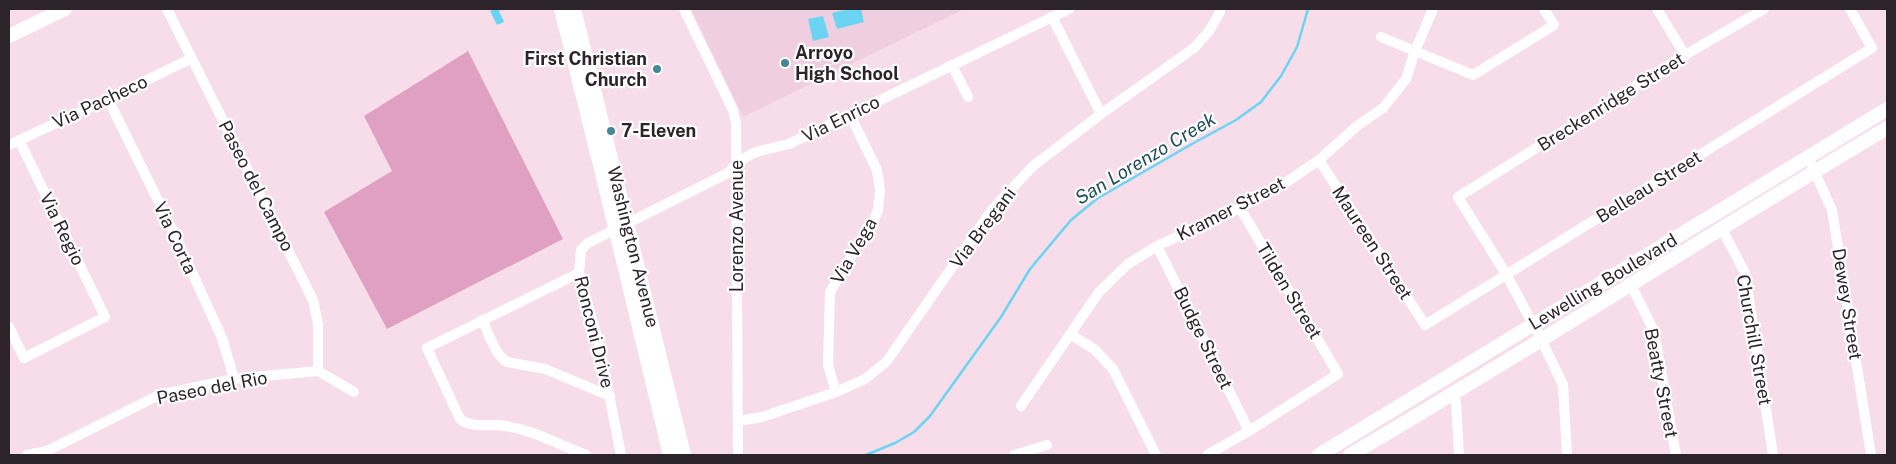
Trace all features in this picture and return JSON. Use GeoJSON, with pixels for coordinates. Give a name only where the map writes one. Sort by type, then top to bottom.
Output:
{"type":"FeatureCollection","features":[{"type":"Feature","properties":{"kind":"main road"},"geometry":{"type":"LineString","coordinates":[[9,36],[65,9]]}},
{"type":"Feature","properties":{"kind":"main road","name":"Washington Avenue"},"geometry":{"type":"LineString","coordinates":[[561,9],[622,226],[641,283],[684,455]]}},
{"type":"Feature","properties":{"kind":"main road","name":"Washington Avenue"},"geometry":{"type":"LineString","coordinates":[[574,9],[670,455]]}},
{"type":"Feature","properties":{"kind":"main road","name":"Lewelling Boulevard"},"geometry":{"type":"LineString","coordinates":[[1319,455],[1887,109]]}},
{"type":"Feature","properties":{"kind":"main road","name":"Lewelling Boulevard"},"geometry":{"type":"LineString","coordinates":[[1350,455],[1452,395],[1814,171],[1887,128]]}},
{"type":"Feature","properties":{"kind":"main road"},"geometry":{"type":"LineString","coordinates":[[1452,395],[1453,374]]}},
{"type":"Feature","properties":{"kind":"street","name":"Paseo del Campo"},"geometry":{"type":"LineString","coordinates":[[168,9],[312,300],[318,324],[318,371]]}},
{"type":"Feature","properties":{"kind":"street","name":"Lorenzo Avenue"},"geometry":{"type":"LineString","coordinates":[[684,9],[732,110],[736,123],[738,455]]}},
{"type":"Feature","properties":{"kind":"street","name":"Via Enrico"},"geometry":{"type":"LineString","coordinates":[[622,226],[728,174],[750,154],[789,144],[1069,9]]}},
{"type":"Feature","properties":{"kind":"street","name":"Via Bregani"},"geometry":{"type":"LineString","coordinates":[[738,421],[762,417],[836,392],[865,379],[887,362],[991,211],[1033,166],[1101,114],[1194,48],[1209,31],[1220,9]]}},
{"type":"Feature","properties":{"kind":"street","name":"Kramer Street"},"geometry":{"type":"LineString","coordinates":[[1021,406],[1099,292],[1128,264],[1157,246],[1240,208],[1285,183],[1318,160],[1357,126],[1383,108],[1406,79],[1415,51],[1433,9]]}},
{"type":"Feature","properties":{"kind":"street"},"geometry":{"type":"LineString","coordinates":[[1381,37],[1473,75],[1554,25],[1544,9]]}},
{"type":"Feature","properties":{"kind":"street"},"geometry":{"type":"LineString","coordinates":[[1657,9],[1685,55]]}},
{"type":"Feature","properties":{"kind":"street","name":"Breckenridge Street"},"geometry":{"type":"LineString","coordinates":[[1506,274],[1458,197],[1685,55],[1764,9]]}},
{"type":"Feature","properties":{"kind":"street","name":"Belleau Street"},"geometry":{"type":"LineString","coordinates":[[1425,325],[1872,48],[1850,9]]}},
{"type":"Feature","properties":{"kind":"street"},"geometry":{"type":"LineString","coordinates":[[1052,17],[1101,114]]}},
{"type":"Feature","properties":{"kind":"street","name":"Via Pacheco"},"geometry":{"type":"LineString","coordinates":[[9,145],[192,58]]}},
{"type":"Feature","properties":{"kind":"street"},"geometry":{"type":"LineString","coordinates":[[952,65],[968,97]]}},
{"type":"Feature","properties":{"kind":"street","name":"Via Corta"},"geometry":{"type":"LineString","coordinates":[[108,99],[177,240],[222,338],[234,379]]}},
{"type":"Feature","properties":{"kind":"street","name":"Via Vega"},"geometry":{"type":"LineString","coordinates":[[836,392],[828,366],[830,292],[858,245],[870,230],[878,210],[880,190],[877,170],[850,115]]}},
{"type":"Feature","properties":{"kind":"street","name":"Via Regio"},"geometry":{"type":"LineString","coordinates":[[9,327],[24,358],[105,317],[19,140]]}},
{"type":"Feature","properties":{"kind":"street","name":"Dewey Street"},"geometry":{"type":"LineString","coordinates":[[1808,157],[1832,210],[1871,455]]}},
{"type":"Feature","properties":{"kind":"street","name":"Maureen Street"},"geometry":{"type":"LineString","coordinates":[[1318,160],[1425,325]]}},
{"type":"Feature","properties":{"kind":"street","name":"Tilden Street"},"geometry":{"type":"LineString","coordinates":[[1240,208],[1338,374],[1249,431]]}},
{"type":"Feature","properties":{"kind":"street","name":"Ronconi Drive"},"geometry":{"type":"LineString","coordinates":[[621,455],[598,344],[579,273],[582,249],[588,243],[622,226]]}},
{"type":"Feature","properties":{"kind":"street","name":"Churchill Street"},"geometry":{"type":"LineString","coordinates":[[1722,229],[1745,273],[1773,455]]}},
{"type":"Feature","properties":{"kind":"street","name":"Budge Street"},"geometry":{"type":"LineString","coordinates":[[1157,246],[1249,431]]}},
{"type":"Feature","properties":{"kind":"street"},"geometry":{"type":"LineString","coordinates":[[579,273],[426,348],[460,419],[465,423],[471,425],[504,426],[522,430],[586,455]]}},
{"type":"Feature","properties":{"kind":"street"},"geometry":{"type":"LineString","coordinates":[[1506,274],[1563,385],[1568,455]]}},
{"type":"Feature","properties":{"kind":"street","name":"Beatty Street"},"geometry":{"type":"LineString","coordinates":[[1631,285],[1654,331],[1676,455]]}},
{"type":"Feature","properties":{"kind":"street"},"geometry":{"type":"LineString","coordinates":[[482,320],[498,353],[507,362],[545,369],[610,396]]}},
{"type":"Feature","properties":{"kind":"street"},"geometry":{"type":"LineString","coordinates":[[1070,334],[1094,349],[1113,369],[1156,455]]}},
{"type":"Feature","properties":{"kind":"street"},"geometry":{"type":"LineString","coordinates":[[318,371],[354,392]]}},
{"type":"Feature","properties":{"kind":"street","name":"Paseo del Rio"},"geometry":{"type":"LineString","coordinates":[[27,455],[47,451],[159,395],[234,379],[318,371]]}},
{"type":"Feature","properties":{"kind":"street"},"geometry":{"type":"LineString","coordinates":[[1452,395],[1456,402],[1459,455]]}},
{"type":"Feature","properties":{"kind":"street"},"geometry":{"type":"LineString","coordinates":[[1207,455],[1249,431]]}},
{"type":"Feature","properties":{"kind":"street"},"geometry":{"type":"LineString","coordinates":[[1014,455],[1047,446]]}},
{"type":"Feature","properties":{"kind":"shaded area","name":"Arroyo High School"},"geometry":{"type":"Polygon","coordinates":[[[691,9],[964,9],[743,117],[691,9]]]}},
{"type":"Feature","properties":{"kind":"shaded area"},"geometry":{"type":"Polygon","coordinates":[[[468,51],[563,239],[387,329],[324,212],[392,171],[364,116],[468,51]]]}},
{"type":"Feature","properties":{"kind":"water"},"geometry":{"type":"Polygon","coordinates":[[[501,9],[499,11],[504,22],[497,25],[490,11],[501,9]]]}},
{"type":"Feature","properties":{"kind":"water"},"geometry":{"type":"Polygon","coordinates":[[[849,9],[861,9],[864,22],[837,29],[832,13],[849,9]]]}},
{"type":"Feature","properties":{"kind":"water"},"geometry":{"type":"Polygon","coordinates":[[[823,16],[829,37],[813,41],[808,19],[823,16]]]}},
{"type":"Feature","properties":{"kind":"waterway","name":"San Lorenzo Creek"},"geometry":{"type":"LineString","coordinates":[[866,455],[895,443],[914,432],[930,416],[1001,317],[1030,269],[1071,220],[1098,198],[1236,120],[1261,102],[1281,76],[1297,47],[1308,9]]}},
{"type":"Feature","properties":{"kind":"place","name":"Arroyo High School"},"geometry":{"type":"Point","coordinates":[785,63]}},
{"type":"Feature","properties":{"kind":"place","name":"First Christian Church"},"geometry":{"type":"Point","coordinates":[657,69]}},
{"type":"Feature","properties":{"kind":"place","name":"7-Eleven"},"geometry":{"type":"Point","coordinates":[611,131]}}]}
